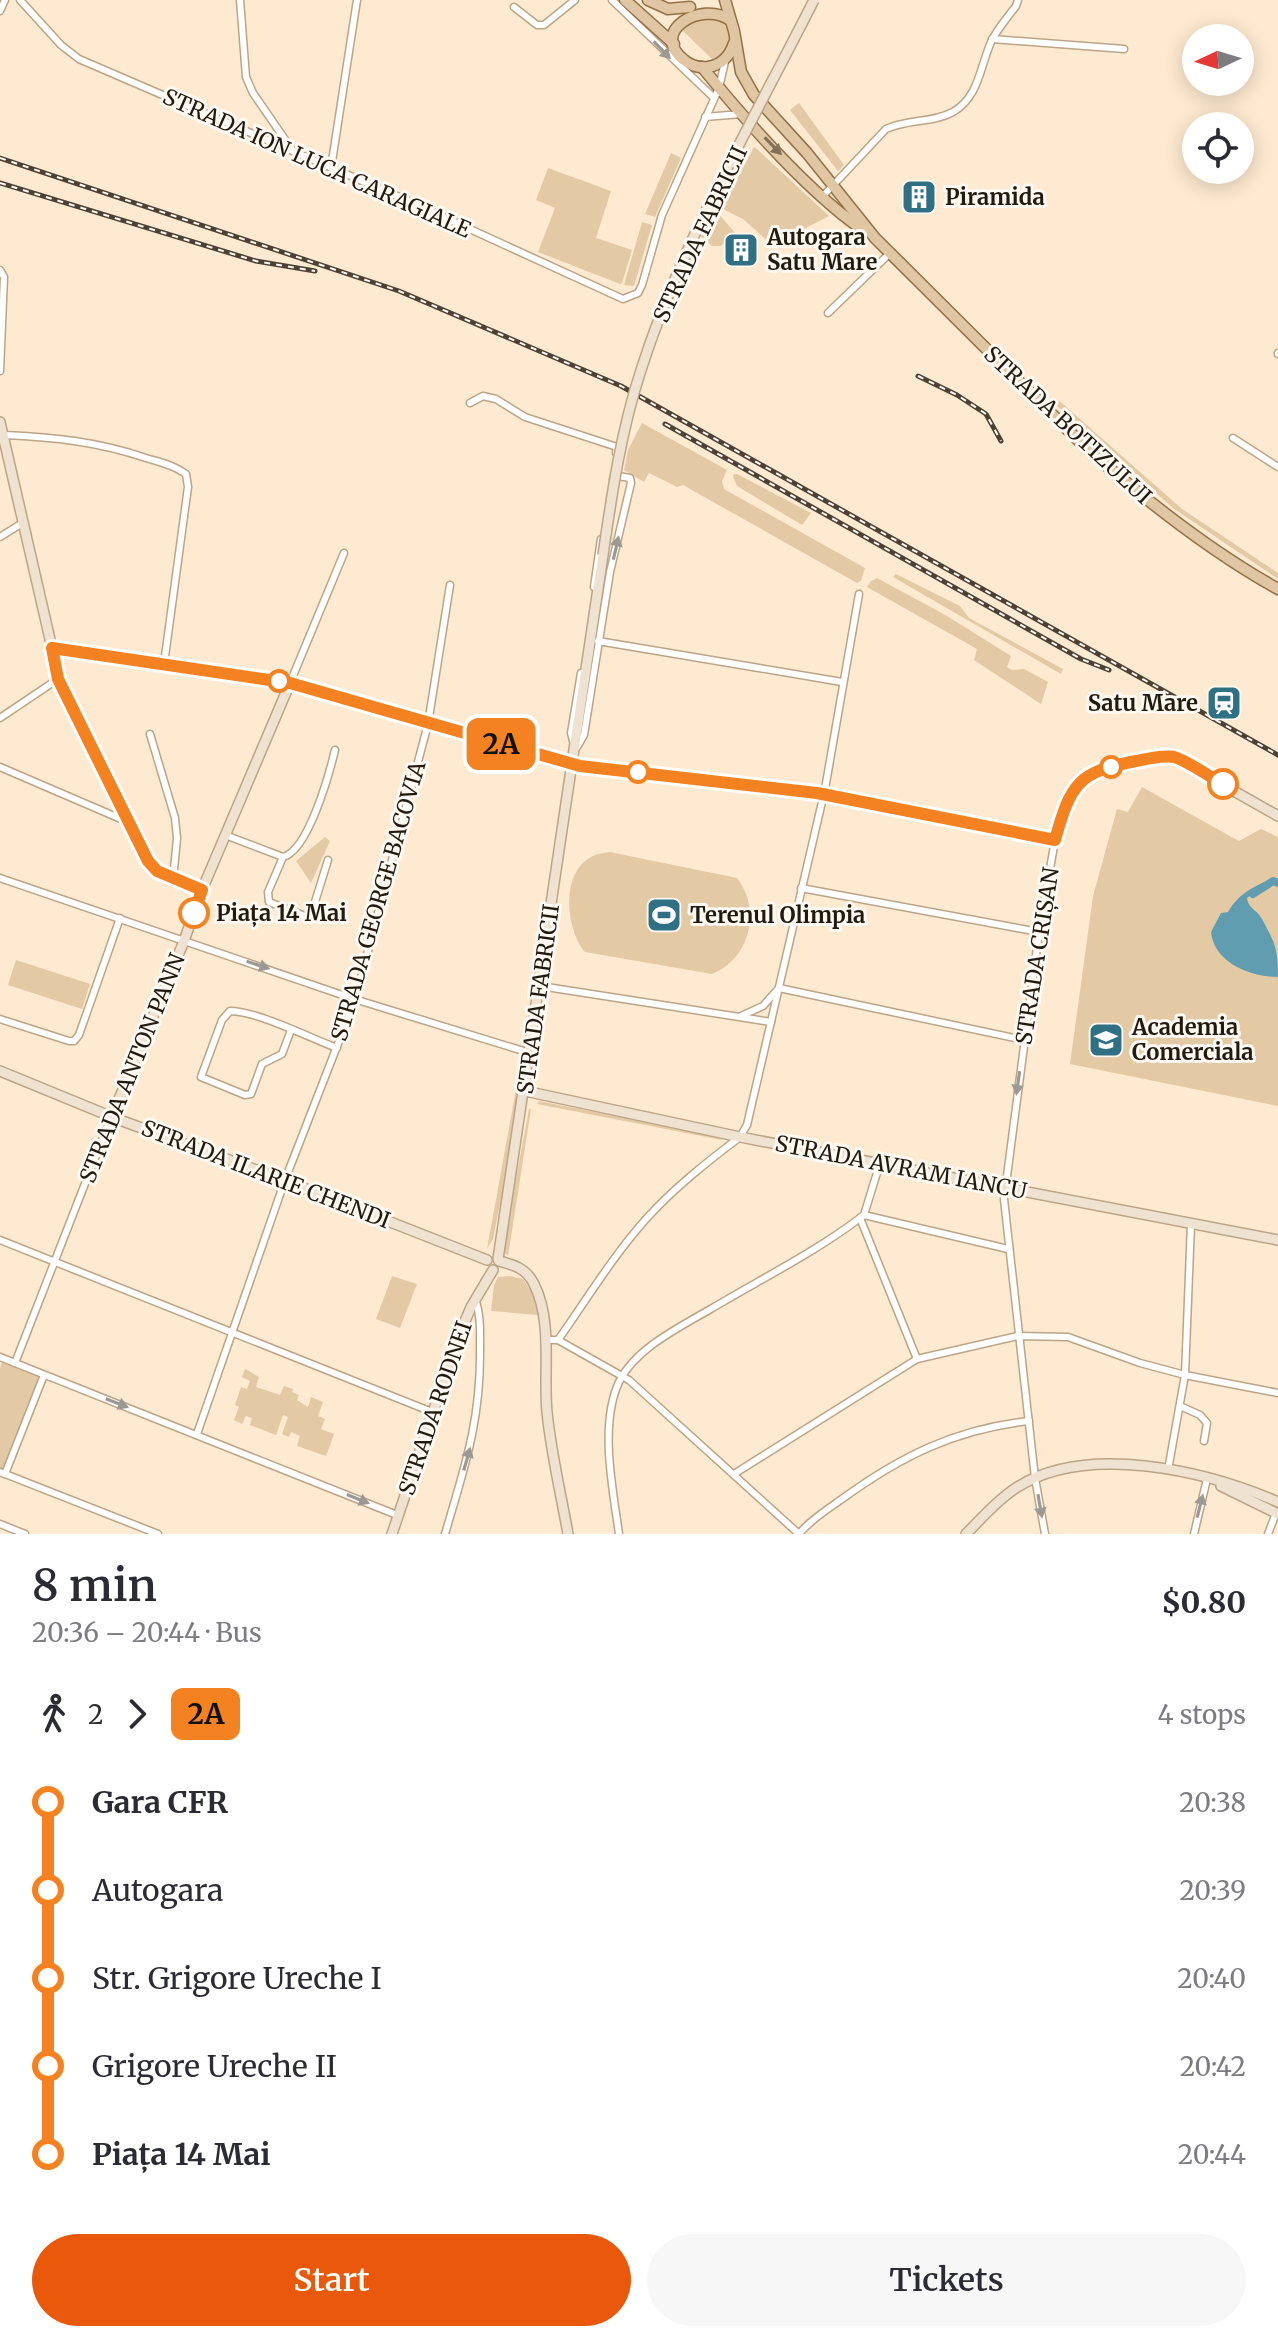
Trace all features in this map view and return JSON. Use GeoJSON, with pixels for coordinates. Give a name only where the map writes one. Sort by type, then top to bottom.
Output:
{"type":"FeatureCollection","features":[{"type":"Feature","properties":{"kind":"main road","name":"STRADA BOTIZULUI"},"geometry":{"type":"LineString","coordinates":[[625,0],[674,44],[684,60],[702,67],[716,93],[743,114],[845,217],[875,238]]}},
{"type":"Feature","properties":{"kind":"main road"},"geometry":{"type":"LineString","coordinates":[[648,0],[668,9],[699,4],[719,9],[732,22]]}},
{"type":"Feature","properties":{"kind":"main road","name":"STRADA BOTIZULUI"},"geometry":{"type":"LineString","coordinates":[[725,0],[738,62],[746,84],[807,153],[831,187],[875,238],[1118,476],[1195,536],[1278,589]]}},
{"type":"Feature","properties":{"kind":"main road"},"geometry":{"type":"LineString","coordinates":[[674,44],[673,30],[677,20],[699,4]]}},
{"type":"Feature","properties":{"kind":"main road"},"geometry":{"type":"LineString","coordinates":[[702,67],[712,66],[726,57],[734,41]]}},
{"type":"Feature","properties":{"kind":"street"},"geometry":{"type":"LineString","coordinates":[[0,11],[5,0]]}},
{"type":"Feature","properties":{"kind":"street","name":"STRADA ION LUCA CARAGIALE"},"geometry":{"type":"LineString","coordinates":[[20,0],[61,45],[79,59],[404,199],[613,295],[623,299],[631,297]]}},
{"type":"Feature","properties":{"kind":"street"},"geometry":{"type":"LineString","coordinates":[[240,0],[246,77],[253,93],[293,151]]}},
{"type":"Feature","properties":{"kind":"street"},"geometry":{"type":"LineString","coordinates":[[331,168],[357,0]]}},
{"type":"Feature","properties":{"kind":"street"},"geometry":{"type":"LineString","coordinates":[[514,7],[537,25],[544,25],[575,0]]}},
{"type":"Feature","properties":{"kind":"street"},"geometry":{"type":"LineString","coordinates":[[612,0],[716,93]]}},
{"type":"Feature","properties":{"kind":"street","name":"STRADA FABRICII"},"geometry":{"type":"LineString","coordinates":[[495,1261],[525,1091],[624,427],[656,330],[695,237],[814,0]]}},
{"type":"Feature","properties":{"kind":"street"},"geometry":{"type":"LineString","coordinates":[[823,196],[886,129],[899,123],[945,115],[966,102],[977,85],[992,39],[1018,0]]}},
{"type":"Feature","properties":{"kind":"street"},"geometry":{"type":"LineString","coordinates":[[992,39],[1124,49]]}},
{"type":"Feature","properties":{"kind":"street","name":"STRADA FABRICII"},"geometry":{"type":"LineString","coordinates":[[631,297],[642,285],[662,215],[716,93],[726,57]]}},
{"type":"Feature","properties":{"kind":"street","name":"STRADA FABRICII"},"geometry":{"type":"LineString","coordinates":[[705,117],[743,114]]}},
{"type":"Feature","properties":{"kind":"street"},"geometry":{"type":"LineString","coordinates":[[828,313],[890,253]]}},
{"type":"Feature","properties":{"kind":"street"},"geometry":{"type":"LineString","coordinates":[[0,371],[4,277],[1,271]]}},
{"type":"Feature","properties":{"kind":"street"},"geometry":{"type":"LineString","coordinates":[[470,403],[483,396],[496,399],[525,417],[617,447],[610,481]]}},
{"type":"Feature","properties":{"kind":"street"},"geometry":{"type":"LineString","coordinates":[[0,422],[58,679],[148,861],[157,871],[173,880],[202,890]]}},
{"type":"Feature","properties":{"kind":"street"},"geometry":{"type":"LineString","coordinates":[[4,435],[52,437],[109,446],[186,474],[188,487],[164,664]]}},
{"type":"Feature","properties":{"kind":"street"},"geometry":{"type":"LineString","coordinates":[[1233,438],[1278,467]]}},
{"type":"Feature","properties":{"kind":"street","name":"STRADA FABRICII"},"geometry":{"type":"LineString","coordinates":[[618,476],[630,478],[598,641],[584,735],[576,749],[571,733],[610,481],[618,476]]}},
{"type":"Feature","properties":{"kind":"street"},"geometry":{"type":"LineString","coordinates":[[0,537],[24,522]]}},
{"type":"Feature","properties":{"kind":"street","name":"STRADA ANTON PANN"},"geometry":{"type":"LineString","coordinates":[[15,1363],[202,890],[344,553]]}},
{"type":"Feature","properties":{"kind":"street","name":"STRADA GEORGE BACOVIA"},"geometry":{"type":"LineString","coordinates":[[197,1434],[285,1180],[355,1000],[428,724],[450,585]]}},
{"type":"Feature","properties":{"kind":"street"},"geometry":{"type":"LineString","coordinates":[[558,1340],[614,1258],[645,1220],[667,1196],[740,1137],[747,1125],[824,794],[859,594]]}},
{"type":"Feature","properties":{"kind":"street"},"geometry":{"type":"LineString","coordinates":[[598,641],[842,682]]}},
{"type":"Feature","properties":{"kind":"street"},"geometry":{"type":"LineString","coordinates":[[52,648],[290,683],[572,764],[824,794],[1055,840]]}},
{"type":"Feature","properties":{"kind":"street"},"geometry":{"type":"LineString","coordinates":[[0,718],[58,679]]}},
{"type":"Feature","properties":{"kind":"street"},"geometry":{"type":"LineString","coordinates":[[150,734],[175,818],[177,838],[173,880]]}},
{"type":"Feature","properties":{"kind":"street"},"geometry":{"type":"LineString","coordinates":[[225,835],[283,857],[293,854],[330,771],[335,750]]}},
{"type":"Feature","properties":{"kind":"street"},"geometry":{"type":"LineString","coordinates":[[1174,757],[1278,816]]}},
{"type":"Feature","properties":{"kind":"street","name":"STRADA CRIȘAN"},"geometry":{"type":"LineString","coordinates":[[1045,1534],[1018,1336],[1004,1186],[1039,932],[1055,840],[1069,798],[1083,778],[1123,764],[1174,757]]}},
{"type":"Feature","properties":{"kind":"street"},"geometry":{"type":"LineString","coordinates":[[0,767],[128,822]]}},
{"type":"Feature","properties":{"kind":"street"},"geometry":{"type":"LineString","coordinates":[[283,857],[268,899],[272,904],[310,918],[328,860]]}},
{"type":"Feature","properties":{"kind":"street"},"geometry":{"type":"LineString","coordinates":[[0,878],[355,1000],[530,1053]]}},
{"type":"Feature","properties":{"kind":"street"},"geometry":{"type":"LineString","coordinates":[[801,888],[1039,932]]}},
{"type":"Feature","properties":{"kind":"street"},"geometry":{"type":"LineString","coordinates":[[0,1019],[74,1041],[79,1035],[120,918]]}},
{"type":"Feature","properties":{"kind":"street"},"geometry":{"type":"LineString","coordinates":[[540,986],[771,1022]]}},
{"type":"Feature","properties":{"kind":"street"},"geometry":{"type":"LineString","coordinates":[[741,1016],[763,1006],[779,988]]}},
{"type":"Feature","properties":{"kind":"street"},"geometry":{"type":"LineString","coordinates":[[779,988],[1024,1040]]}},
{"type":"Feature","properties":{"kind":"street"},"geometry":{"type":"LineString","coordinates":[[291,1030],[282,1054],[262,1064],[251,1094],[245,1095],[201,1077],[222,1020],[230,1011],[242,1011],[291,1030],[337,1048]]}},
{"type":"Feature","properties":{"kind":"street","name":"STRADA ILARIE CHENDI"},"geometry":{"type":"LineString","coordinates":[[0,1071],[522,1270],[534,1284],[539,1298],[545,1340]]}},
{"type":"Feature","properties":{"kind":"street","name":"STRADA AVRAM IANCU"},"geometry":{"type":"LineString","coordinates":[[525,1091],[740,1137],[1278,1240]]}},
{"type":"Feature","properties":{"kind":"street"},"geometry":{"type":"LineString","coordinates":[[619,1534],[609,1455],[614,1402],[623,1376],[645,1352],[673,1332],[862,1216],[880,1163]]}},
{"type":"Feature","properties":{"kind":"street"},"geometry":{"type":"LineString","coordinates":[[862,1216],[1008,1249]]}},
{"type":"Feature","properties":{"kind":"street"},"geometry":{"type":"LineString","coordinates":[[862,1216],[917,1359]]}},
{"type":"Feature","properties":{"kind":"street"},"geometry":{"type":"LineString","coordinates":[[1168,1470],[1185,1375],[1191,1223]]}},
{"type":"Feature","properties":{"kind":"street"},"geometry":{"type":"LineString","coordinates":[[0,1240],[432,1412]]}},
{"type":"Feature","properties":{"kind":"street","name":"STRADA RODNEI"},"geometry":{"type":"LineString","coordinates":[[392,1534],[458,1338],[495,1261]]}},
{"type":"Feature","properties":{"kind":"street"},"geometry":{"type":"LineString","coordinates":[[445,1534],[469,1454],[479,1407],[480,1319],[475,1299]]}},
{"type":"Feature","properties":{"kind":"street"},"geometry":{"type":"LineString","coordinates":[[734,1474],[917,1359],[1018,1336],[1068,1337],[1140,1363],[1278,1393]]}},
{"type":"Feature","properties":{"kind":"street"},"geometry":{"type":"LineString","coordinates":[[568,1534],[548,1417],[545,1340],[558,1340],[623,1376],[799,1534],[871,1478],[916,1451],[952,1437],[1029,1421]]}},
{"type":"Feature","properties":{"kind":"street"},"geometry":{"type":"LineString","coordinates":[[0,1357],[397,1515]]}},
{"type":"Feature","properties":{"kind":"street"},"geometry":{"type":"LineString","coordinates":[[44,1375],[2,1473],[158,1534]]}},
{"type":"Feature","properties":{"kind":"street"},"geometry":{"type":"LineString","coordinates":[[1180,1406],[1200,1415],[1207,1423],[1204,1441]]}},
{"type":"Feature","properties":{"kind":"street"},"geometry":{"type":"LineString","coordinates":[[966,1534],[1005,1496],[1035,1478],[1102,1463],[1168,1470],[1250,1490],[1278,1502]]}},
{"type":"Feature","properties":{"kind":"street"},"geometry":{"type":"LineString","coordinates":[[1207,1479],[1277,1514],[1268,1534]]}},
{"type":"Feature","properties":{"kind":"street"},"geometry":{"type":"LineString","coordinates":[[1194,1534],[1207,1479]]}},
{"type":"Feature","properties":{"kind":"street"},"geometry":{"type":"LineString","coordinates":[[0,1524],[25,1534]]}},
{"type":"Feature","properties":{"kind":"shaded area"},"geometry":{"type":"Polygon","coordinates":[[[703,7],[721,15],[730,30],[728,46],[713,60],[678,26],[688,13],[703,7]]]}},
{"type":"Feature","properties":{"kind":"shaded area"},"geometry":{"type":"Polygon","coordinates":[[[799,103],[844,165],[838,171],[790,110],[799,103]]]}},
{"type":"Feature","properties":{"kind":"shaded area"},"geometry":{"type":"Polygon","coordinates":[[[754,147],[829,216],[771,244],[743,219],[721,208],[754,147]]]}},
{"type":"Feature","properties":{"kind":"shaded area"},"geometry":{"type":"Polygon","coordinates":[[[671,153],[681,158],[655,217],[645,214],[671,153]]]}},
{"type":"Feature","properties":{"kind":"shaded area"},"geometry":{"type":"Polygon","coordinates":[[[548,168],[611,191],[596,238],[632,250],[622,283],[538,252],[555,208],[536,200],[548,168]]]}},
{"type":"Feature","properties":{"kind":"shaded area"},"geometry":{"type":"Polygon","coordinates":[[[706,206],[719,214],[735,233],[721,246],[712,246],[692,229],[706,206]]]}},
{"type":"Feature","properties":{"kind":"shaded area"},"geometry":{"type":"Polygon","coordinates":[[[642,222],[652,225],[634,286],[624,285],[642,222]]]}},
{"type":"Feature","properties":{"kind":"shaded area"},"geometry":{"type":"Polygon","coordinates":[[[1055,397],[1182,509],[1278,573],[1278,579],[1173,508],[1050,400],[1055,397]]]}},
{"type":"Feature","properties":{"kind":"shaded area"},"geometry":{"type":"Polygon","coordinates":[[[642,423],[727,470],[722,481],[724,489],[865,568],[861,581],[857,583],[683,485],[677,487],[649,473],[644,482],[624,470],[628,450],[642,423]]]}},
{"type":"Feature","properties":{"kind":"shaded area"},"geometry":{"type":"Polygon","coordinates":[[[734,474],[811,513],[802,525],[737,486],[734,474]]]}},
{"type":"Feature","properties":{"kind":"shaded area"},"geometry":{"type":"Polygon","coordinates":[[[896,574],[960,606],[969,618],[1063,669],[1061,674],[893,577],[896,574]]]}},
{"type":"Feature","properties":{"kind":"shaded area"},"geometry":{"type":"Polygon","coordinates":[[[877,578],[1011,656],[1007,667],[1024,669],[1048,682],[1041,704],[974,660],[977,649],[867,587],[877,578]]]}},
{"type":"Feature","properties":{"kind":"shaded area"},"geometry":{"type":"Polygon","coordinates":[[[1142,787],[1239,841],[1261,829],[1278,837],[1278,1106],[1070,1064],[1093,896],[1117,809],[1128,812],[1142,787]]]}},
{"type":"Feature","properties":{"kind":"shaded area"},"geometry":{"type":"Polygon","coordinates":[[[325,837],[330,841],[311,883],[296,861],[325,837]]]}},
{"type":"Feature","properties":{"kind":"shaded area"},"geometry":{"type":"Polygon","coordinates":[[[610,852],[737,878],[745,891],[750,918],[743,945],[735,957],[712,974],[585,952],[570,916],[570,888],[581,865],[593,856],[610,852]]]}},
{"type":"Feature","properties":{"kind":"shaded area"},"geometry":{"type":"Polygon","coordinates":[[[16,960],[90,984],[82,1009],[8,985],[16,960]]]}},
{"type":"Feature","properties":{"kind":"shaded area"},"geometry":{"type":"Polygon","coordinates":[[[519,1073],[522,1073],[511,1148],[493,1239],[487,1249],[519,1073]]]}},
{"type":"Feature","properties":{"kind":"shaded area"},"geometry":{"type":"Polygon","coordinates":[[[539,1101],[722,1137],[722,1140],[537,1104],[539,1101]]]}},
{"type":"Feature","properties":{"kind":"shaded area"},"geometry":{"type":"Polygon","coordinates":[[[529,1109],[508,1256],[504,1252],[504,1242],[529,1109]]]}},
{"type":"Feature","properties":{"kind":"shaded area"},"geometry":{"type":"Polygon","coordinates":[[[392,1276],[417,1284],[400,1328],[376,1319],[392,1276]]]}},
{"type":"Feature","properties":{"kind":"shaded area"},"geometry":{"type":"Polygon","coordinates":[[[498,1277],[523,1279],[535,1297],[538,1315],[491,1311],[498,1277]]]}},
{"type":"Feature","properties":{"kind":"shaded area"},"geometry":{"type":"Polygon","coordinates":[[[2,1362],[41,1377],[4,1471],[0,1469],[2,1362]]]}},
{"type":"Feature","properties":{"kind":"shaded area"},"geometry":{"type":"Polygon","coordinates":[[[245,1369],[259,1377],[256,1387],[280,1395],[284,1386],[293,1389],[292,1392],[299,1395],[297,1400],[308,1407],[311,1397],[323,1402],[318,1416],[325,1419],[321,1429],[334,1434],[326,1456],[297,1446],[300,1436],[291,1432],[289,1437],[282,1434],[288,1417],[283,1415],[276,1435],[250,1425],[252,1418],[246,1416],[242,1424],[234,1420],[241,1387],[247,1389],[250,1381],[242,1377],[245,1369]]]}},
{"type":"Feature","properties":{"kind":"water"},"geometry":{"type":"Polygon","coordinates":[[[1273,878],[1278,883],[1272,881],[1247,898],[1273,940],[1278,977],[1246,971],[1226,960],[1214,943],[1211,932],[1221,913],[1228,912],[1247,891],[1273,878]]]}},
{"type":"Feature","properties":{"kind":"waterway"},"geometry":{"type":"LineString","coordinates":[[1253,894],[1273,881],[1278,883]]}},
{"type":"Feature","properties":{"kind":"railway"},"geometry":{"type":"LineString","coordinates":[[0,158],[399,291],[621,386],[1278,755]]}},
{"type":"Feature","properties":{"kind":"railway"},"geometry":{"type":"LineString","coordinates":[[0,183],[256,261],[315,271]]}},
{"type":"Feature","properties":{"kind":"railway"},"geometry":{"type":"LineString","coordinates":[[918,376],[957,395],[986,414],[1001,441]]}},
{"type":"Feature","properties":{"kind":"railway"},"geometry":{"type":"LineString","coordinates":[[665,424],[1081,659],[1109,670]]}},
{"type":"Feature","properties":{"kind":"bus line","name":"2A"},"geometry":{"type":"LineString","coordinates":[[194,913],[202,890],[173,880],[157,871],[148,861],[58,679],[52,648],[290,683],[580,766],[817,793],[1055,840],[1076,786],[1083,778],[1097,771],[1148,759],[1174,757],[1223,784]]}},
{"type":"Feature","properties":{"kind":"place","name":"Piramida"},"geometry":{"type":"Point","coordinates":[919,197]}},
{"type":"Feature","properties":{"kind":"place","name":"Autogara Satu Mare"},"geometry":{"type":"Point","coordinates":[741,250]}},
{"type":"Feature","properties":{"kind":"place","name":"Satu Mare"},"geometry":{"type":"Point","coordinates":[1224,703]}},
{"type":"Feature","properties":{"kind":"place","name":"Piața 14 Mai"},"geometry":{"type":"Point","coordinates":[194,913]}},
{"type":"Feature","properties":{"kind":"place","name":"Terenul Olimpia"},"geometry":{"type":"Point","coordinates":[664,915]}},
{"type":"Feature","properties":{"kind":"place","name":"Academia Comerciala"},"geometry":{"type":"Point","coordinates":[1106,1040]}}]}
